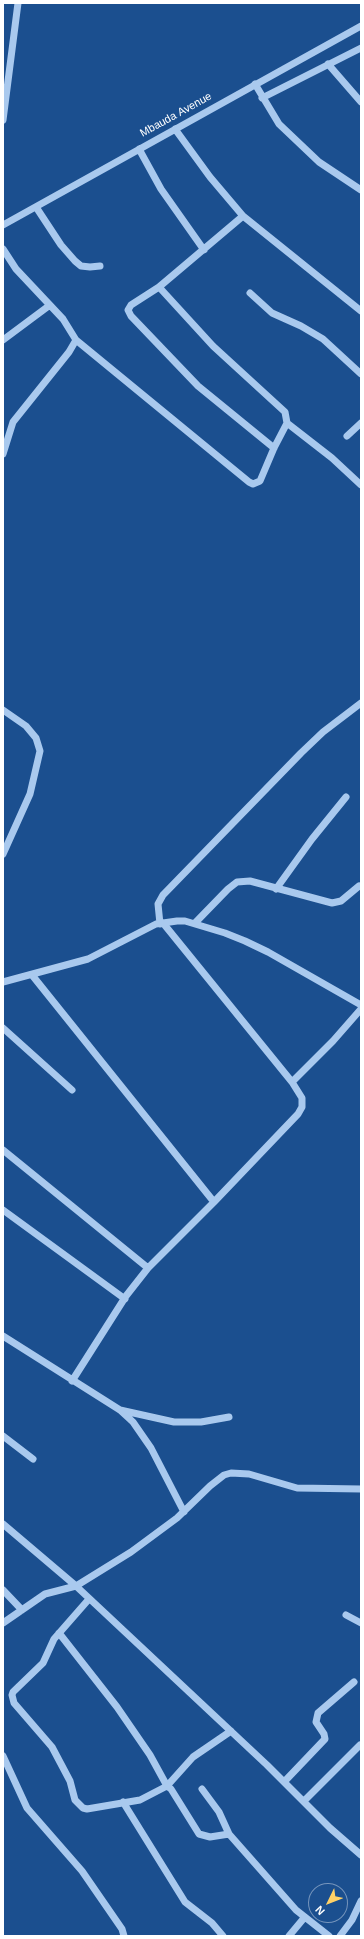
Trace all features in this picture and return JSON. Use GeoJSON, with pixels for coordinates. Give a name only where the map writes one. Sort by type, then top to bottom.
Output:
{"type":"FeatureCollection","features":[{"type":"Feature","properties":{"kind":"street"},"geometry":{"type":"LineString","coordinates":[[3,120],[18,3]]}},
{"type":"Feature","properties":{"kind":"street","name":"Mbauda Avenue"},"geometry":{"type":"LineString","coordinates":[[3,225],[361,26]]}},
{"type":"Feature","properties":{"kind":"street"},"geometry":{"type":"LineString","coordinates":[[262,98],[361,48]]}},
{"type":"Feature","properties":{"kind":"street"},"geometry":{"type":"LineString","coordinates":[[328,64],[361,102]]}},
{"type":"Feature","properties":{"kind":"street"},"geometry":{"type":"LineString","coordinates":[[255,84],[262,98],[279,124],[319,162],[361,190]]}},
{"type":"Feature","properties":{"kind":"street"},"geometry":{"type":"LineString","coordinates":[[175,129],[210,177],[243,216],[361,311]]}},
{"type":"Feature","properties":{"kind":"street"},"geometry":{"type":"LineString","coordinates":[[139,149],[161,189],[204,250]]}},
{"type":"Feature","properties":{"kind":"street"},"geometry":{"type":"LineString","coordinates":[[36,207],[61,245],[75,261],[81,266],[100,266]]}},
{"type":"Feature","properties":{"kind":"street"},"geometry":{"type":"LineString","coordinates":[[243,216],[159,287],[131,305],[128,310],[131,316],[198,386],[274,448]]}},
{"type":"Feature","properties":{"kind":"street"},"geometry":{"type":"LineString","coordinates":[[3,249],[16,269],[50,304],[71,330],[76,340],[249,482],[253,484],[260,481],[274,448],[287,423],[287,416],[282,409],[213,346],[159,287]]}},
{"type":"Feature","properties":{"kind":"street"},"geometry":{"type":"LineString","coordinates":[[250,293],[272,313],[323,338],[361,374]]}},
{"type":"Feature","properties":{"kind":"street"},"geometry":{"type":"LineString","coordinates":[[3,340],[50,304]]}},
{"type":"Feature","properties":{"kind":"street"},"geometry":{"type":"LineString","coordinates":[[3,454],[13,422],[69,352],[76,340]]}},
{"type":"Feature","properties":{"kind":"street"},"geometry":{"type":"LineString","coordinates":[[287,423],[332,458],[361,485]]}},
{"type":"Feature","properties":{"kind":"street"},"geometry":{"type":"LineString","coordinates":[[348,436],[361,423]]}},
{"type":"Feature","properties":{"kind":"street"},"geometry":{"type":"LineString","coordinates":[[72,1381],[125,1299],[148,1268],[214,1202],[301,1111],[303,1102],[292,1082],[162,923],[158,904],[163,895],[308,745],[361,703]]}},
{"type":"Feature","properties":{"kind":"street"},"geometry":{"type":"LineString","coordinates":[[3,710],[26,726],[36,738],[40,751],[30,794],[3,854]]}},
{"type":"Feature","properties":{"kind":"street"},"geometry":{"type":"LineString","coordinates":[[276,889],[312,838],[346,797]]}},
{"type":"Feature","properties":{"kind":"street"},"geometry":{"type":"LineString","coordinates":[[195,923],[228,889],[237,882],[250,881],[276,889],[337,903],[345,899],[359,886]]}},
{"type":"Feature","properties":{"kind":"street"},"geometry":{"type":"LineString","coordinates":[[3,982],[32,975],[100,954],[162,923],[177,921],[195,923],[225,933],[268,952],[361,1005]]}},
{"type":"Feature","properties":{"kind":"street"},"geometry":{"type":"LineString","coordinates":[[32,975],[214,1202]]}},
{"type":"Feature","properties":{"kind":"street"},"geometry":{"type":"LineString","coordinates":[[292,1082],[333,1041],[361,1009]]}},
{"type":"Feature","properties":{"kind":"street"},"geometry":{"type":"LineString","coordinates":[[3,1028],[72,1090]]}},
{"type":"Feature","properties":{"kind":"street"},"geometry":{"type":"LineString","coordinates":[[3,1150],[148,1268]]}},
{"type":"Feature","properties":{"kind":"street"},"geometry":{"type":"LineString","coordinates":[[3,1210],[125,1299]]}},
{"type":"Feature","properties":{"kind":"street"},"geometry":{"type":"LineString","coordinates":[[3,1336],[72,1381],[108,1400],[120,1410],[132,1422],[151,1448],[184,1512]]}},
{"type":"Feature","properties":{"kind":"street"},"geometry":{"type":"LineString","coordinates":[[120,1410],[174,1422],[201,1422],[229,1417]]}},
{"type":"Feature","properties":{"kind":"street"},"geometry":{"type":"LineString","coordinates":[[3,1436],[33,1459]]}},
{"type":"Feature","properties":{"kind":"street"},"geometry":{"type":"LineString","coordinates":[[3,1623],[45,1594],[76,1586],[131,1552],[184,1512],[218,1479],[230,1473],[249,1474],[297,1488],[361,1489]]}},
{"type":"Feature","properties":{"kind":"street"},"geometry":{"type":"LineString","coordinates":[[3,1524],[89,1598],[231,1731],[330,1828],[361,1855]]}},
{"type":"Feature","properties":{"kind":"street"},"geometry":{"type":"LineString","coordinates":[[3,1590],[22,1610]]}},
{"type":"Feature","properties":{"kind":"street"},"geometry":{"type":"LineString","coordinates":[[89,1598],[51,1644],[46,1659],[13,1692],[12,1700],[52,1747],[61,1762],[78,1804],[87,1809],[146,1798],[167,1786],[192,1757],[231,1731]]}},
{"type":"Feature","properties":{"kind":"street"},"geometry":{"type":"LineString","coordinates":[[346,1614],[361,1623]]}},
{"type":"Feature","properties":{"kind":"street"},"geometry":{"type":"LineString","coordinates":[[59,1633],[121,1713],[199,1834],[210,1837],[229,1834]]}},
{"type":"Feature","properties":{"kind":"street"},"geometry":{"type":"LineString","coordinates":[[284,1782],[325,1739],[324,1734],[316,1722],[318,1713],[354,1682]]}},
{"type":"Feature","properties":{"kind":"street"},"geometry":{"type":"LineString","coordinates":[[304,1801],[360,1745]]}},
{"type":"Feature","properties":{"kind":"street"},"geometry":{"type":"LineString","coordinates":[[3,1756],[27,1808],[82,1871],[122,1929],[124,1936]]}},
{"type":"Feature","properties":{"kind":"street"},"geometry":{"type":"LineString","coordinates":[[202,1789],[219,1812],[229,1834],[304,1918],[329,1936]]}},
{"type":"Feature","properties":{"kind":"street"},"geometry":{"type":"LineString","coordinates":[[123,1802],[185,1902],[212,1923],[223,1936]]}},
{"type":"Feature","properties":{"kind":"street"},"geometry":{"type":"LineString","coordinates":[[340,1936],[352,1920],[361,1901]]}},
{"type":"Feature","properties":{"kind":"street"},"geometry":{"type":"LineString","coordinates":[[289,1936],[304,1918]]}}]}
